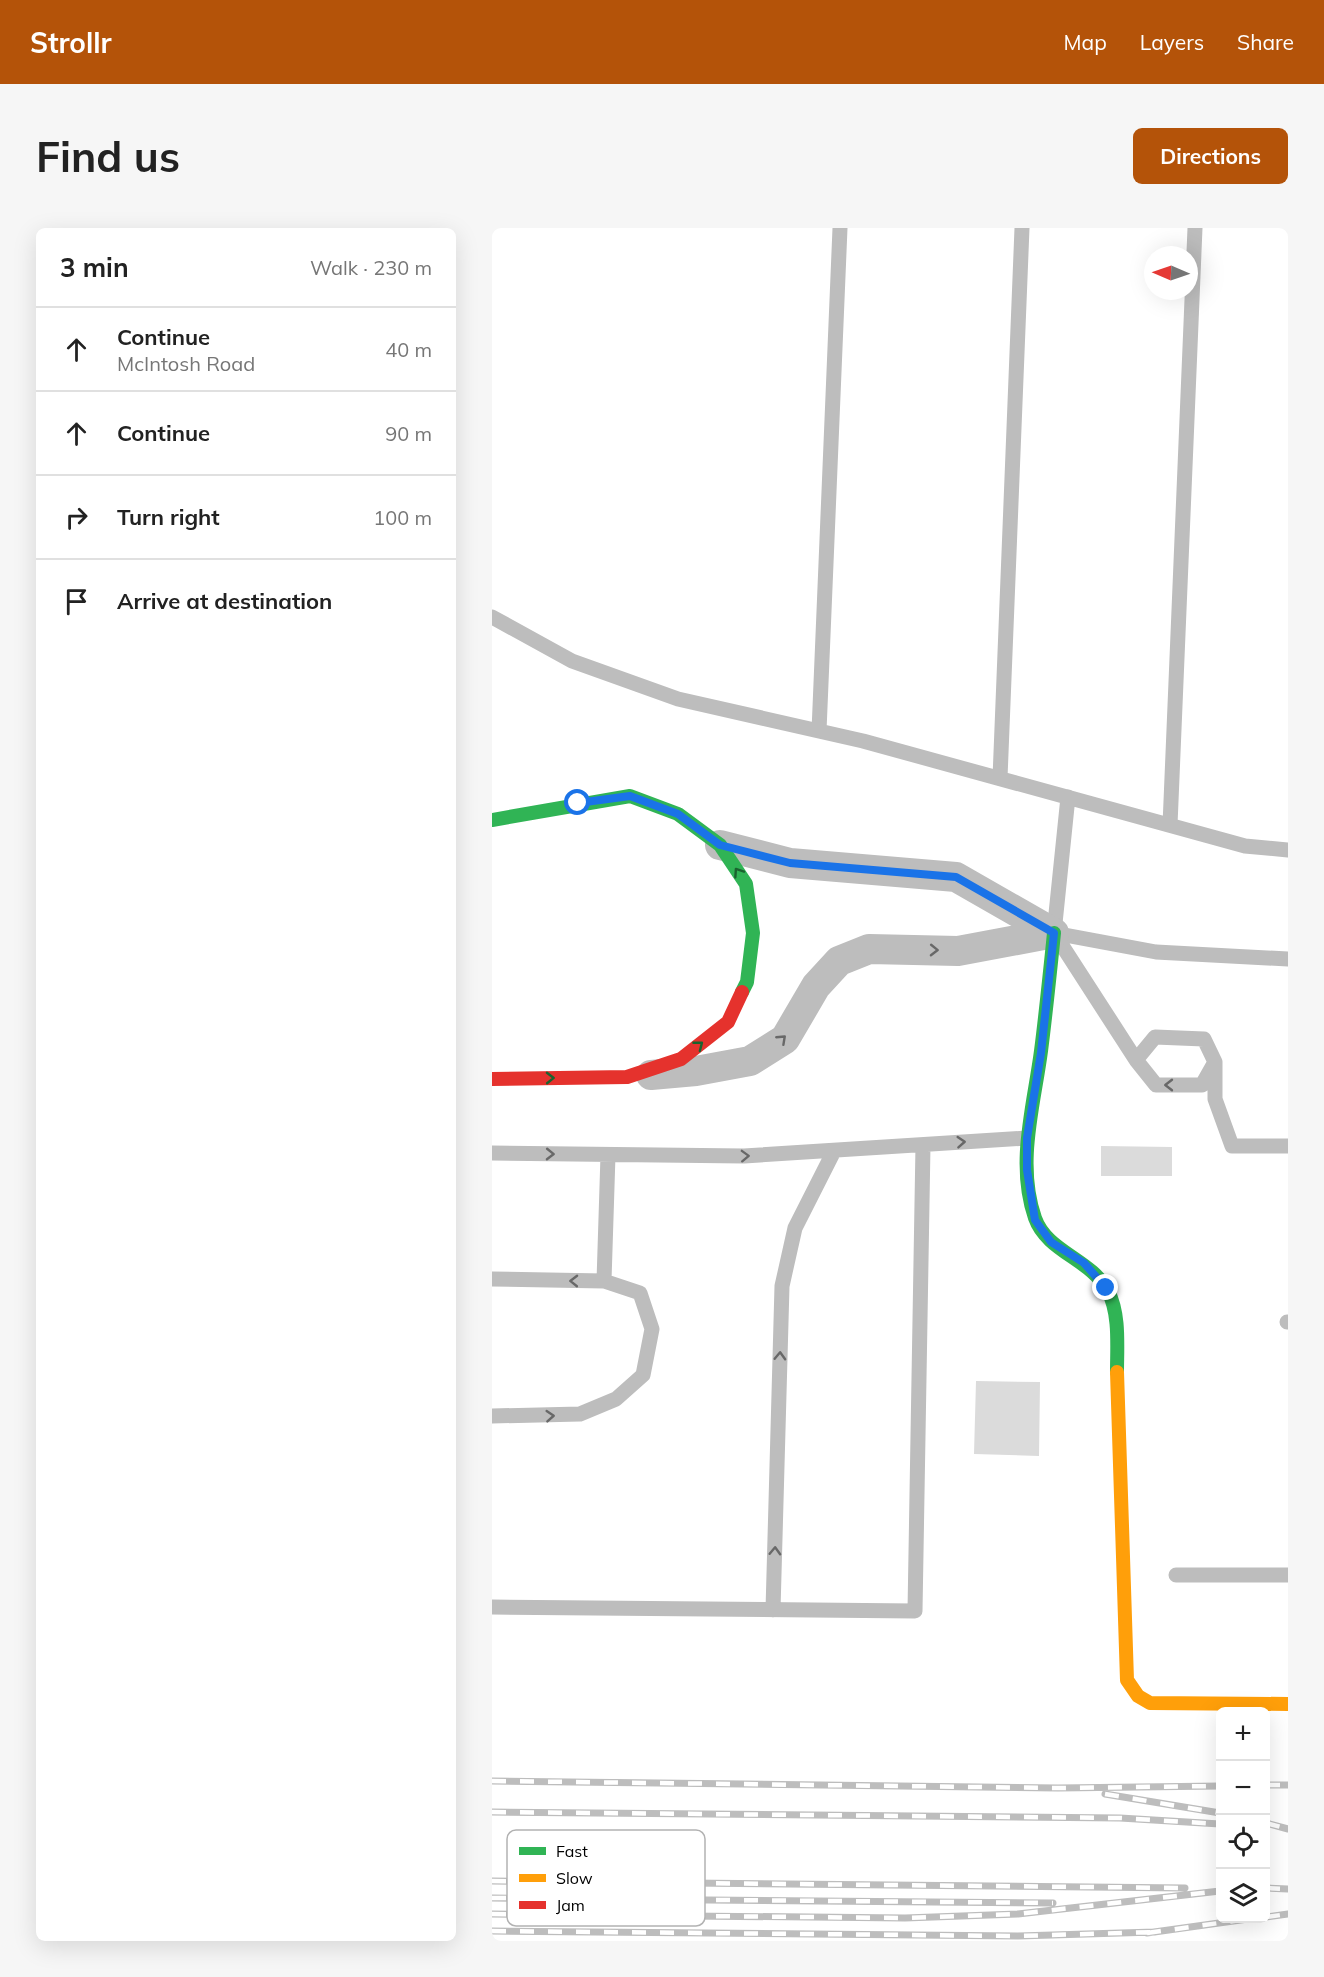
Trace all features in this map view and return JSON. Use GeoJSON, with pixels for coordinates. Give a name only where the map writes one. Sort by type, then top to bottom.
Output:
{"type":"FeatureCollection","features":[{"type":"Feature","properties":{"kind":"street"},"geometry":{"type":"LineString","coordinates":[[492,820],[630,796],[678,814],[720,845],[746,884],[753,933],[747,982],[728,1022],[681,1059],[627,1077]]}},
{"type":"Feature","properties":{"kind":"street"},"geometry":{"type":"LineString","coordinates":[[720,845],[790,863],[956,877],[1054,933]]}},
{"type":"Feature","properties":{"kind":"street"},"geometry":{"type":"LineString","coordinates":[[492,1079],[627,1077],[696,1071],[750,1061],[785,1039],[816,986],[839,961],[870,949],[958,951],[1054,933]]}},
{"type":"Feature","properties":{"kind":"street"},"geometry":{"type":"LineString","coordinates":[[1054,933],[1041,1053],[1027,1138],[1027,1170],[1035,1220],[1051,1242],[1084,1263],[1106,1288],[1116,1323],[1127,1680],[1138,1696],[1150,1703],[1288,1704]]}},
{"type":"Feature","properties":{"kind":"lane"},"geometry":{"type":"LineString","coordinates":[[819,731],[840,228]]}},
{"type":"Feature","properties":{"kind":"lane"},"geometry":{"type":"LineString","coordinates":[[1000,778],[1022,228]]}},
{"type":"Feature","properties":{"kind":"lane"},"geometry":{"type":"LineString","coordinates":[[1170,825],[1196,228]]}},
{"type":"Feature","properties":{"kind":"lane"},"geometry":{"type":"LineString","coordinates":[[492,617],[572,661],[678,699],[819,731],[1245,846],[1288,850]]}},
{"type":"Feature","properties":{"kind":"lane"},"geometry":{"type":"LineString","coordinates":[[1068,797],[1054,933],[1136,1060],[1156,1085],[1202,1085],[1215,1062]]}},
{"type":"Feature","properties":{"kind":"lane"},"geometry":{"type":"LineString","coordinates":[[492,807],[517,815]]}},
{"type":"Feature","properties":{"kind":"lane"},"geometry":{"type":"LineString","coordinates":[[1054,933],[1155,952],[1288,959]]}},
{"type":"Feature","properties":{"kind":"lane"},"geometry":{"type":"LineString","coordinates":[[1136,1060],[1155,1037],[1204,1039],[1215,1062],[1215,1099],[1232,1146],[1288,1146]]}},
{"type":"Feature","properties":{"kind":"lane"},"geometry":{"type":"LineString","coordinates":[[492,1154],[744,1156],[1027,1138]]}},
{"type":"Feature","properties":{"kind":"lane"},"geometry":{"type":"LineString","coordinates":[[492,1607],[915,1611],[923,1145]]}},
{"type":"Feature","properties":{"kind":"lane"},"geometry":{"type":"LineString","coordinates":[[773,1610],[782,1286],[795,1228],[834,1151]]}},
{"type":"Feature","properties":{"kind":"lane"},"geometry":{"type":"LineString","coordinates":[[604,1281],[608,1155]]}},
{"type":"Feature","properties":{"kind":"lane"},"geometry":{"type":"LineString","coordinates":[[492,1280],[604,1281],[640,1293],[652,1329],[643,1375],[616,1399],[580,1414],[492,1416]]}},
{"type":"Feature","properties":{"kind":"lane"},"geometry":{"type":"LineString","coordinates":[[1176,1575],[1288,1575]]}},
{"type":"Feature","properties":{"kind":"building"},"geometry":{"type":"Polygon","coordinates":[[[1101,1146],[1172,1147],[1172,1176],[1101,1176],[1101,1146]]]}},
{"type":"Feature","properties":{"kind":"building"},"geometry":{"type":"Polygon","coordinates":[[[976,1381],[1040,1382],[1039,1456],[974,1454],[976,1381]]]}},
{"type":"Feature","properties":{"kind":"railway"},"geometry":{"type":"LineString","coordinates":[[492,1781],[1058,1788],[1216,1786]]}},
{"type":"Feature","properties":{"kind":"railway"},"geometry":{"type":"LineString","coordinates":[[1270,1785],[1288,1785]]}},
{"type":"Feature","properties":{"kind":"railway"},"geometry":{"type":"LineString","coordinates":[[1105,1794],[1216,1812]]}},
{"type":"Feature","properties":{"kind":"railway"},"geometry":{"type":"LineString","coordinates":[[492,1812],[1120,1818],[1216,1824]]}},
{"type":"Feature","properties":{"kind":"railway"},"geometry":{"type":"LineString","coordinates":[[1270,1824],[1288,1829]]}},
{"type":"Feature","properties":{"kind":"railway"},"geometry":{"type":"LineString","coordinates":[[492,1881],[507,1881]]}},
{"type":"Feature","properties":{"kind":"railway"},"geometry":{"type":"LineString","coordinates":[[705,1883],[1185,1888]]}},
{"type":"Feature","properties":{"kind":"railway"},"geometry":{"type":"LineString","coordinates":[[1270,1888],[1288,1889]]}},
{"type":"Feature","properties":{"kind":"railway"},"geometry":{"type":"LineString","coordinates":[[705,1916],[905,1918],[1018,1914],[1216,1891]]}},
{"type":"Feature","properties":{"kind":"railway"},"geometry":{"type":"LineString","coordinates":[[492,1898],[507,1898]]}},
{"type":"Feature","properties":{"kind":"railway"},"geometry":{"type":"LineString","coordinates":[[705,1900],[1053,1903]]}},
{"type":"Feature","properties":{"kind":"railway"},"geometry":{"type":"LineString","coordinates":[[492,1914],[507,1914]]}},
{"type":"Feature","properties":{"kind":"railway"},"geometry":{"type":"LineString","coordinates":[[1270,1916],[1288,1914]]}},
{"type":"Feature","properties":{"kind":"railway"},"geometry":{"type":"LineString","coordinates":[[1147,1933],[1219,1923]]}},
{"type":"Feature","properties":{"kind":"railway"},"geometry":{"type":"LineString","coordinates":[[492,1931],[1018,1936],[1155,1932]]}},
{"type":"Feature","properties":{"kind":"traffic: fast"},"geometry":{"type":"LineString","coordinates":[[492,820],[630,796],[678,814],[720,845],[746,884],[753,933],[747,982],[742,992]]}},
{"type":"Feature","properties":{"kind":"traffic: fast"},"geometry":{"type":"LineString","coordinates":[[1054,933],[1041,1051],[1028,1134],[1027,1177],[1030,1198],[1041,1230],[1059,1248],[1091,1271],[1108,1291],[1116,1320],[1117,1372]]}},
{"type":"Feature","properties":{"kind":"traffic: slow"},"geometry":{"type":"LineString","coordinates":[[1117,1372],[1127,1680],[1138,1696],[1150,1703],[1288,1704]]}},
{"type":"Feature","properties":{"kind":"traffic: jam"},"geometry":{"type":"LineString","coordinates":[[492,1079],[627,1077],[681,1059],[728,1022],[742,992]]}},
{"type":"Feature","properties":{"kind":"route"},"geometry":{"type":"LineString","coordinates":[[578,803],[630,796],[678,814],[720,845],[790,863],[956,877],[1054,933],[1041,1053],[1027,1138],[1027,1170],[1035,1220],[1051,1242],[1084,1263],[1106,1288]]}}]}
